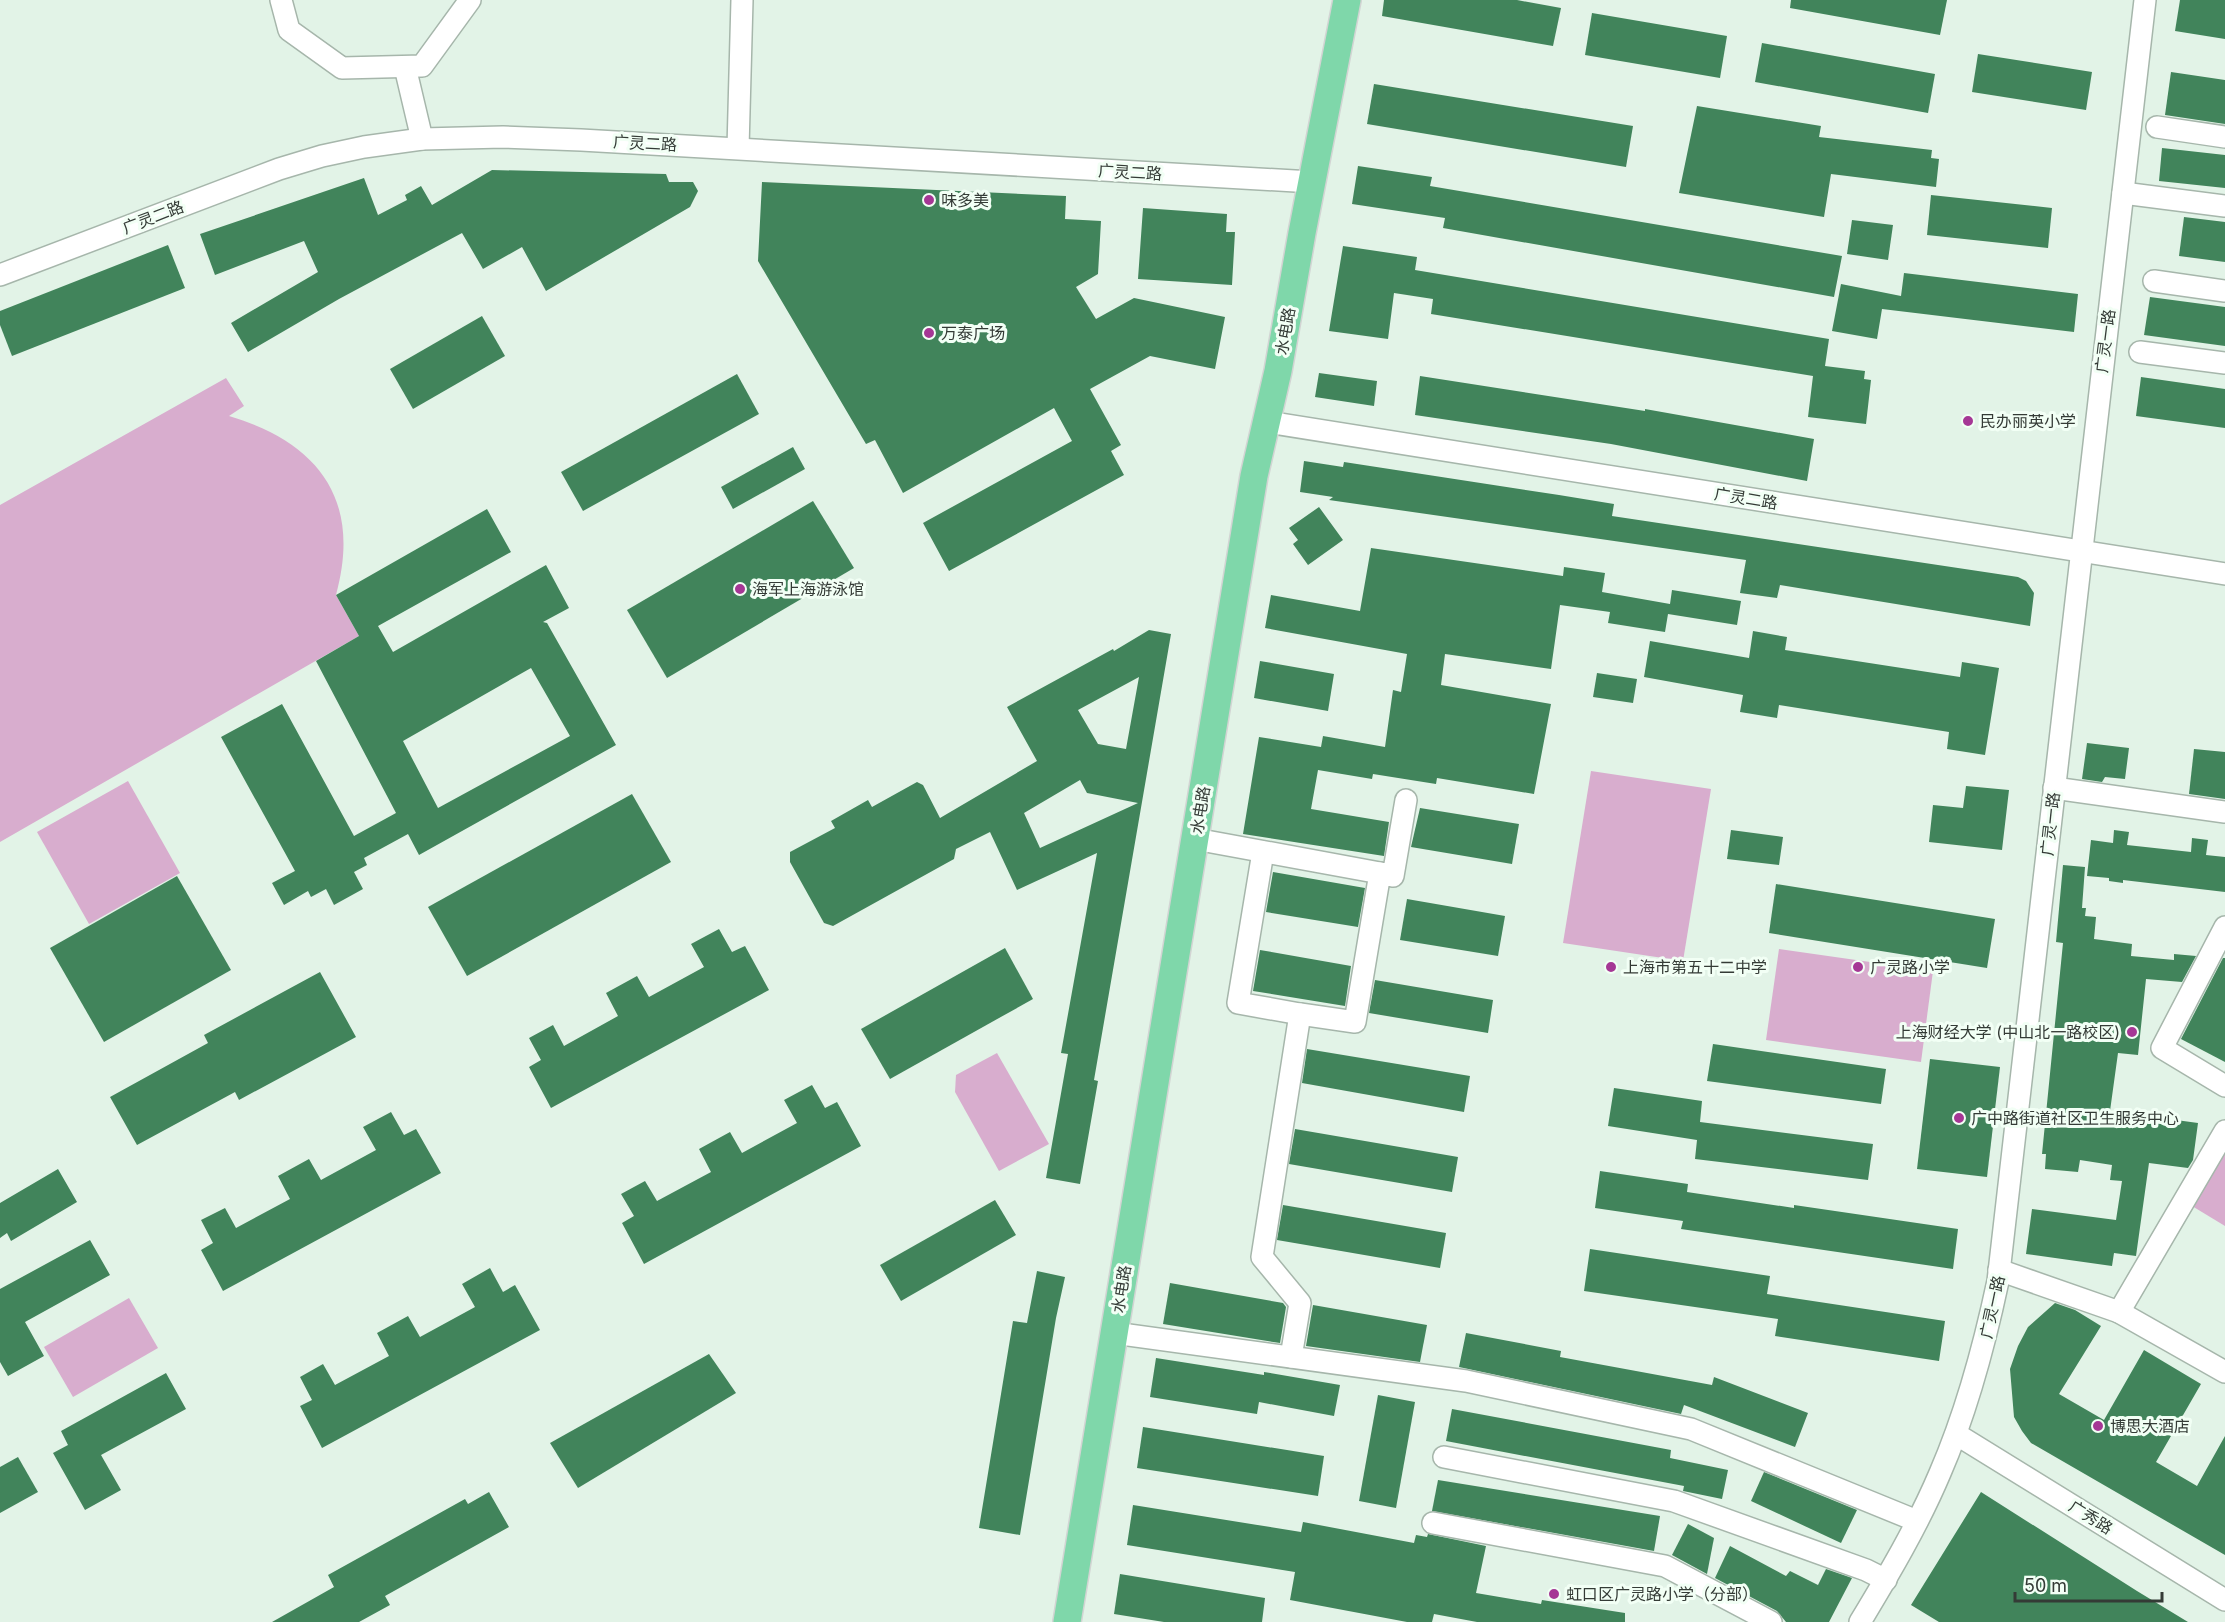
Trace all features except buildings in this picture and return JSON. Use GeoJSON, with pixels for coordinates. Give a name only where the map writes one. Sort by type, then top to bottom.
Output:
{"type":"FeatureCollection","features":[{"type":"Feature","properties":{"kind":"main road","name":"水电路"},"geometry":{"type":"LineString","coordinates":[[1067,1622],[1254,476],[1267,422],[1347,0]]}},
{"type":"Feature","properties":{"kind":"street"},"geometry":{"type":"LineString","coordinates":[[281,0],[289,30],[342,68],[422,66],[470,0]]}},
{"type":"Feature","properties":{"kind":"street"},"geometry":{"type":"LineString","coordinates":[[738,148],[742,0]]}},
{"type":"Feature","properties":{"kind":"street","name":"广灵一路"},"geometry":{"type":"LineString","coordinates":[[1860,1622],[1886,1580],[1917,1521],[1956,1434],[1980,1360],[1999,1270],[2145,0]]}},
{"type":"Feature","properties":{"kind":"street"},"geometry":{"type":"LineString","coordinates":[[405,67],[422,139]]}},
{"type":"Feature","properties":{"kind":"street"},"geometry":{"type":"LineString","coordinates":[[2157,127],[2225,137]]}},
{"type":"Feature","properties":{"kind":"street","name":"广灵二路"},"geometry":{"type":"LineString","coordinates":[[0,275],[279,169],[364,147],[422,139],[514,138],[738,148],[1312,182]]}},
{"type":"Feature","properties":{"kind":"street"},"geometry":{"type":"LineString","coordinates":[[2123,193],[2225,206]]}},
{"type":"Feature","properties":{"kind":"street"},"geometry":{"type":"LineString","coordinates":[[2154,280],[2225,291]]}},
{"type":"Feature","properties":{"kind":"street"},"geometry":{"type":"LineString","coordinates":[[2140,352],[2225,363]]}},
{"type":"Feature","properties":{"kind":"street","name":"广灵二路"},"geometry":{"type":"LineString","coordinates":[[1267,422],[2225,574]]}},
{"type":"Feature","properties":{"kind":"street"},"geometry":{"type":"LineString","coordinates":[[2054,788],[2225,812]]}},
{"type":"Feature","properties":{"kind":"street"},"geometry":{"type":"LineString","coordinates":[[1195,839],[1393,876],[1406,800]]}},
{"type":"Feature","properties":{"kind":"street"},"geometry":{"type":"LineString","coordinates":[[1263,852],[1238,1003],[1355,1023],[1380,873]]}},
{"type":"Feature","properties":{"kind":"street"},"geometry":{"type":"LineString","coordinates":[[2225,927],[2162,1048],[2225,1086]]}},
{"type":"Feature","properties":{"kind":"street"},"geometry":{"type":"LineString","coordinates":[[1292,1357],[1300,1303],[1262,1257],[1300,1014]]}},
{"type":"Feature","properties":{"kind":"street"},"geometry":{"type":"LineString","coordinates":[[2119,1312],[2225,1131]]}},
{"type":"Feature","properties":{"kind":"street"},"geometry":{"type":"LineString","coordinates":[[1999,1270],[2119,1312],[2225,1372]]}},
{"type":"Feature","properties":{"kind":"street"},"geometry":{"type":"LineString","coordinates":[[1114,1333],[1466,1381],[1691,1429],[1917,1521]]}},
{"type":"Feature","properties":{"kind":"street","name":"广秀路"},"geometry":{"type":"LineString","coordinates":[[1956,1434],[2225,1600]]}},
{"type":"Feature","properties":{"kind":"street"},"geometry":{"type":"LineString","coordinates":[[1444,1457],[1674,1501],[1866,1570],[1886,1580]]}},
{"type":"Feature","properties":{"kind":"street"},"geometry":{"type":"LineString","coordinates":[[1433,1523],[1665,1566],[1771,1622]]}},
{"type":"Feature","properties":{"kind":"shaded area"},"geometry":{"type":"Polygon","coordinates":[[[226,378],[244,406],[229,416],[261,428],[287,442],[309,459],[326,480],[337,504],[343,531],[343,561],[336,595],[359,636],[0,842],[0,505],[226,378]]]}},
{"type":"Feature","properties":{"kind":"shaded area"},"geometry":{"type":"Polygon","coordinates":[[[1591,771],[1711,789],[1683,961],[1563,943],[1591,771]]]}},
{"type":"Feature","properties":{"kind":"shaded area"},"geometry":{"type":"Polygon","coordinates":[[[128,781],[180,873],[89,924],[37,832],[128,781]]]}},
{"type":"Feature","properties":{"kind":"shaded area"},"geometry":{"type":"Polygon","coordinates":[[[1779,949],[1933,971],[1921,1062],[1766,1040],[1779,949]]]}},
{"type":"Feature","properties":{"kind":"shaded area"},"geometry":{"type":"Polygon","coordinates":[[[997,1053],[1049,1144],[999,1171],[955,1092],[956,1075],[997,1053]]]}},
{"type":"Feature","properties":{"kind":"shaded area"},"geometry":{"type":"Polygon","coordinates":[[[2225,1150],[2225,1226],[2192,1206],[2225,1150]]]}},
{"type":"Feature","properties":{"kind":"shaded area"},"geometry":{"type":"Polygon","coordinates":[[[129,1298],[158,1348],[73,1397],[44,1347],[129,1298]]]}},
{"type":"Feature","properties":{"kind":"place","name":"味多美"},"geometry":{"type":"Point","coordinates":[929,200]}},
{"type":"Feature","properties":{"kind":"place","name":"万泰广场"},"geometry":{"type":"Point","coordinates":[929,333]}},
{"type":"Feature","properties":{"kind":"place","name":"民办丽英小学"},"geometry":{"type":"Point","coordinates":[1968,421]}},
{"type":"Feature","properties":{"kind":"place","name":"海军上海游泳馆"},"geometry":{"type":"Point","coordinates":[740,589]}},
{"type":"Feature","properties":{"kind":"place","name":"上海市第五十二中学"},"geometry":{"type":"Point","coordinates":[1611,967]}},
{"type":"Feature","properties":{"kind":"place","name":"广灵路小学"},"geometry":{"type":"Point","coordinates":[1858,967]}},
{"type":"Feature","properties":{"kind":"place","name":"上海财经大学 (中山北一路校区)"},"geometry":{"type":"Point","coordinates":[2132,1032]}},
{"type":"Feature","properties":{"kind":"place","name":"广中路街道社区卫生服务中心"},"geometry":{"type":"Point","coordinates":[1959,1118]}},
{"type":"Feature","properties":{"kind":"place","name":"博思大酒店"},"geometry":{"type":"Point","coordinates":[2098,1426]}},
{"type":"Feature","properties":{"kind":"place","name":"虹口区广灵路小学（分部）"},"geometry":{"type":"Point","coordinates":[1554,1594]}}]}
